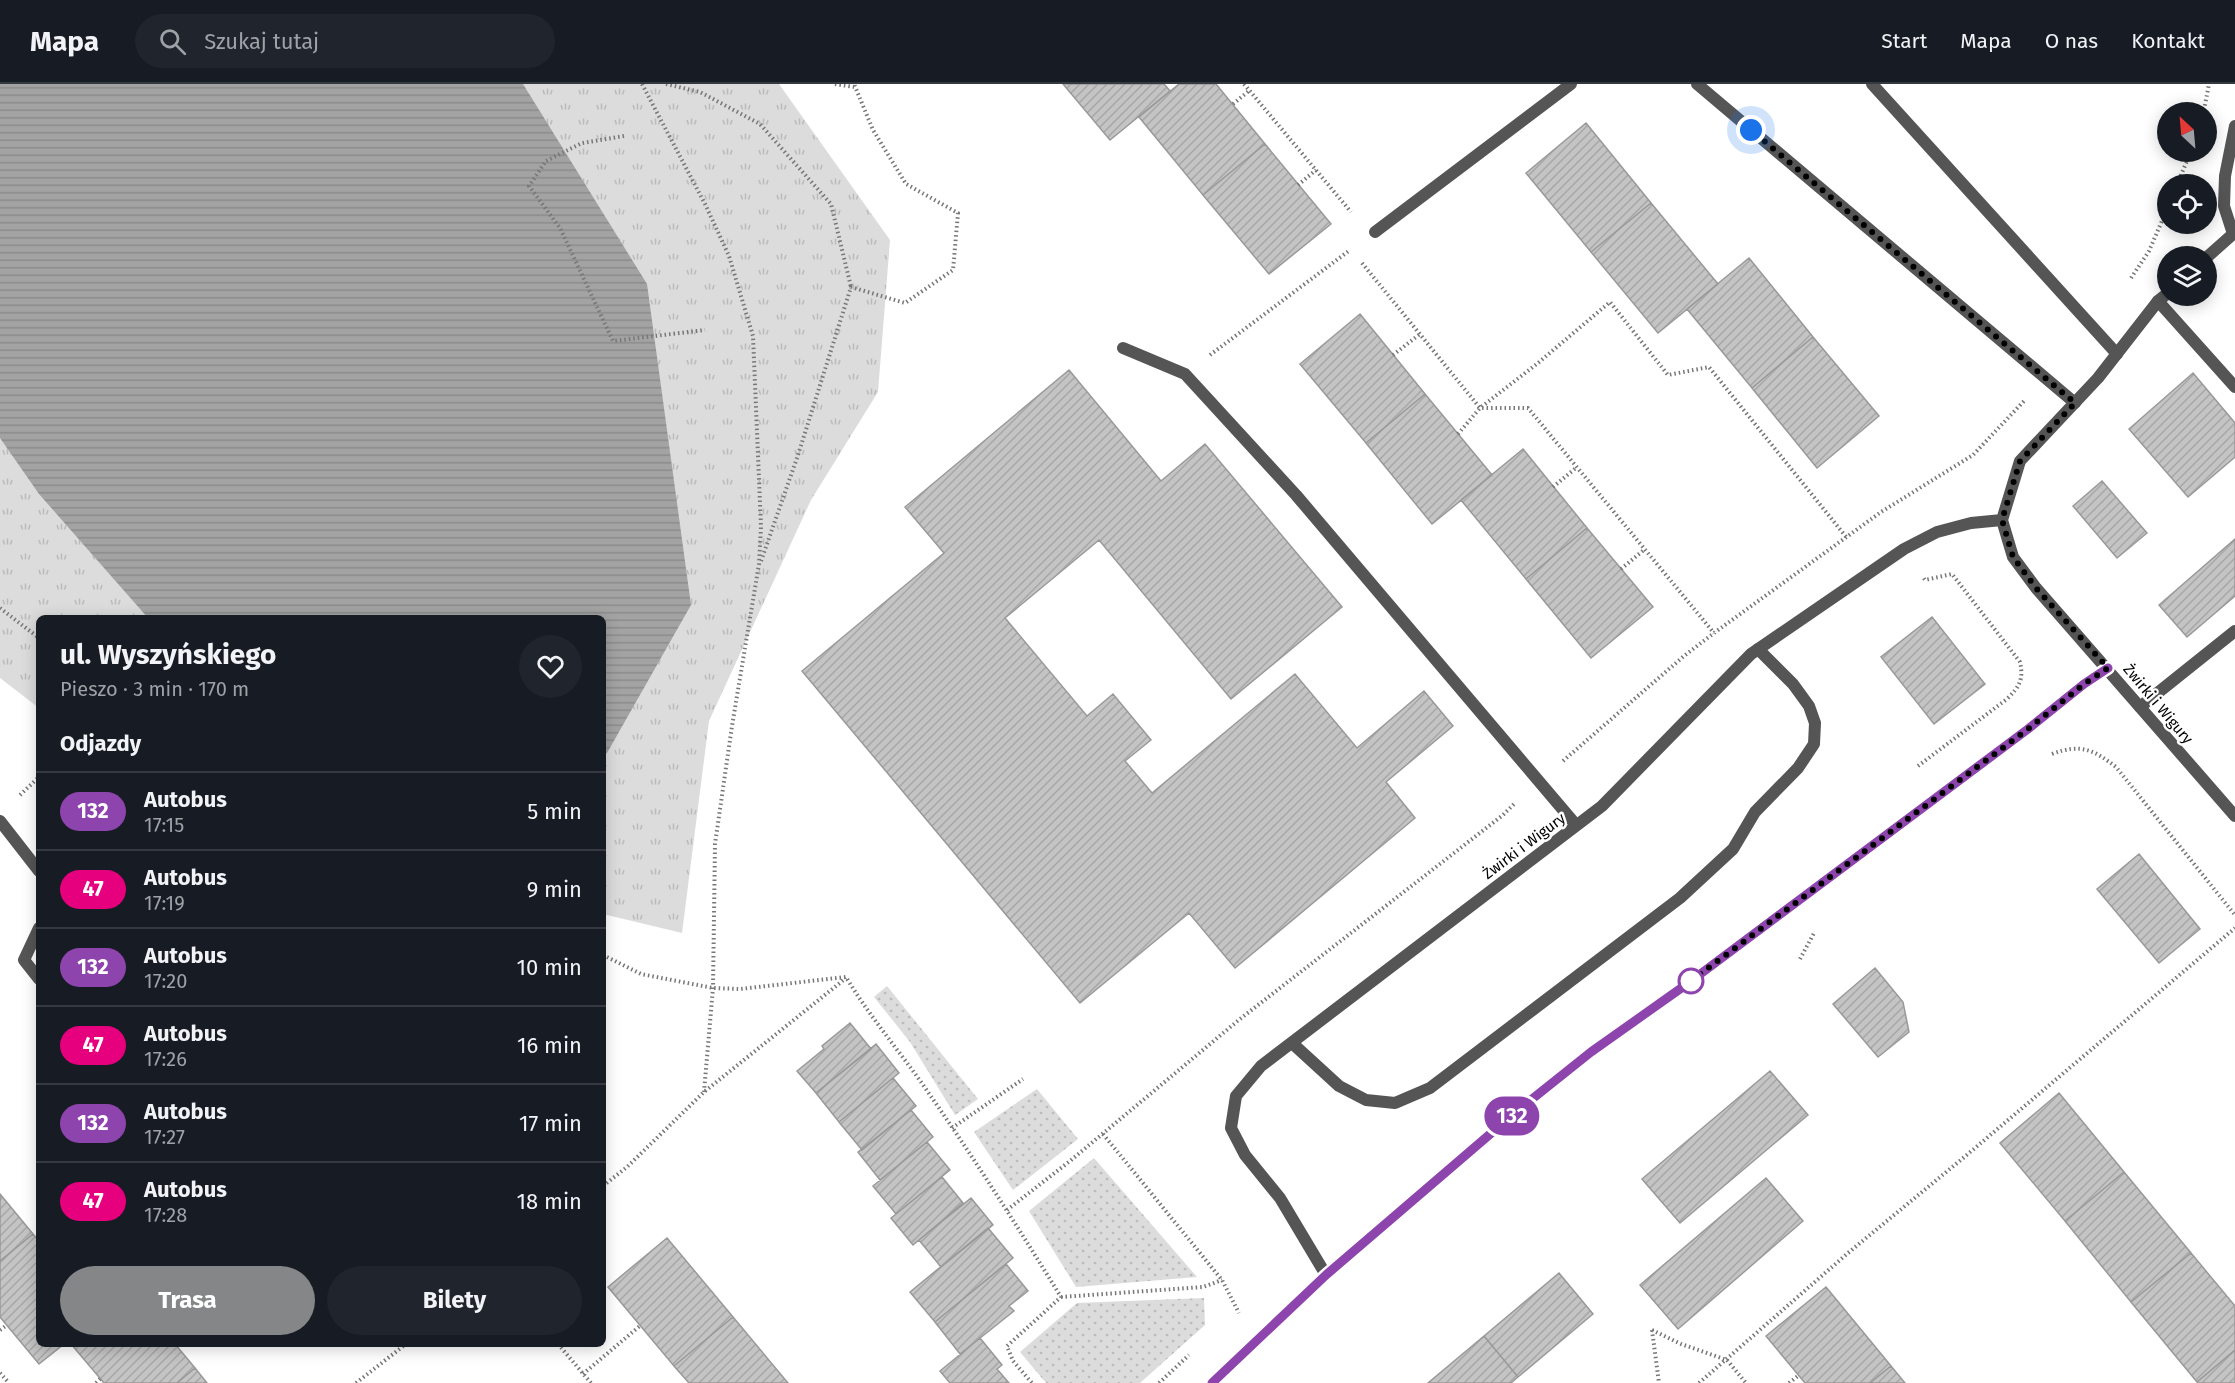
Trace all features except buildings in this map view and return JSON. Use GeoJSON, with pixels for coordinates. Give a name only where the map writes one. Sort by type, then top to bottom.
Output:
{"type":"FeatureCollection","features":[{"type":"Feature","properties":{"kind":"street"},"geometry":{"type":"LineString","coordinates":[[1375,232],[1571,84]]}},
{"type":"Feature","properties":{"kind":"street"},"geometry":{"type":"LineString","coordinates":[[1697,84],[2075,403]]}},
{"type":"Feature","properties":{"kind":"street"},"geometry":{"type":"LineString","coordinates":[[1872,84],[2117,354]]}},
{"type":"Feature","properties":{"kind":"street"},"geometry":{"type":"LineString","coordinates":[[2217,248],[2234,233],[2224,206],[2225,176],[2235,126]]}},
{"type":"Feature","properties":{"kind":"street"},"geometry":{"type":"LineString","coordinates":[[2002,520],[2020,461],[2075,403],[2157,302]]}},
{"type":"Feature","properties":{"kind":"street"},"geometry":{"type":"LineString","coordinates":[[2162,306],[2235,387]]}},
{"type":"Feature","properties":{"kind":"street"},"geometry":{"type":"LineString","coordinates":[[1123,348],[1185,374],[1296,495],[1576,825]]}},
{"type":"Feature","properties":{"kind":"street","name":"Żwirki i Wigury"},"geometry":{"type":"LineString","coordinates":[[1326,1275],[1280,1198],[1245,1155],[1232,1128],[1236,1096],[1261,1066],[1602,806],[1751,654],[1904,549],[1937,532],[1971,523],[2002,520],[2013,557],[2036,588],[2235,816]]}},
{"type":"Feature","properties":{"kind":"street"},"geometry":{"type":"LineString","coordinates":[[2140,708],[2235,631]]}},
{"type":"Feature","properties":{"kind":"street"},"geometry":{"type":"LineString","coordinates":[[1292,1043],[1339,1086],[1366,1100],[1395,1103],[1430,1088],[1680,898],[1733,849],[1755,812],[1797,768],[1814,744],[1815,723],[1809,706],[1793,684],[1758,650]]}},
{"type":"Feature","properties":{"kind":"street"},"geometry":{"type":"LineString","coordinates":[[1212,1383],[1326,1275],[1499,1126],[1591,1052],[1687,984],[2108,668]]}},
{"type":"Feature","properties":{"kind":"street"},"geometry":{"type":"LineString","coordinates":[[0,821],[36,867]]}},
{"type":"Feature","properties":{"kind":"street"},"geometry":{"type":"LineString","coordinates":[[36,934],[24,960],[36,975]]}},
{"type":"Feature","properties":{"kind":"path"},"geometry":{"type":"LineString","coordinates":[[642,84],[705,204],[729,256],[753,336],[759,457],[759,564],[715,844],[713,988],[704,1092]]}},
{"type":"Feature","properties":{"kind":"path"},"geometry":{"type":"LineString","coordinates":[[666,84],[699,92],[760,124],[831,204],[851,286],[798,455],[759,564]]}},
{"type":"Feature","properties":{"kind":"path"},"geometry":{"type":"LineString","coordinates":[[835,84],[854,86],[873,130],[906,184],[958,213],[953,270],[905,303],[851,286]]}},
{"type":"Feature","properties":{"kind":"path"},"geometry":{"type":"LineString","coordinates":[[1185,374],[1375,232],[1350,211],[1244,84]]}},
{"type":"Feature","properties":{"kind":"path"},"geometry":{"type":"LineString","coordinates":[[2205,102],[2208,84]]}},
{"type":"Feature","properties":{"kind":"path"},"geometry":{"type":"LineString","coordinates":[[1233,104],[1250,90]]}},
{"type":"Feature","properties":{"kind":"path"},"geometry":{"type":"LineString","coordinates":[[624,136],[582,143],[546,161],[529,186],[560,228],[614,341],[705,330]]}},
{"type":"Feature","properties":{"kind":"path"},"geometry":{"type":"LineString","coordinates":[[1298,185],[1316,170]]}},
{"type":"Feature","properties":{"kind":"path"},"geometry":{"type":"LineString","coordinates":[[2130,280],[2149,251],[2157,232]]}},
{"type":"Feature","properties":{"kind":"path"},"geometry":{"type":"LineString","coordinates":[[1351,250],[1480,408]]}},
{"type":"Feature","properties":{"kind":"path"},"geometry":{"type":"LineString","coordinates":[[1458,434],[1480,408],[1610,302],[1668,375],[1709,367],[1847,538]]}},
{"type":"Feature","properties":{"kind":"path"},"geometry":{"type":"LineString","coordinates":[[1394,355],[1420,334]]}},
{"type":"Feature","properties":{"kind":"path"},"geometry":{"type":"LineString","coordinates":[[1007,1210],[1240,1019],[1503,815],[1684,656],[1881,512],[1973,455],[2031,394]]}},
{"type":"Feature","properties":{"kind":"path"},"geometry":{"type":"LineString","coordinates":[[1480,408],[1528,408],[1714,633]]}},
{"type":"Feature","properties":{"kind":"path"},"geometry":{"type":"LineString","coordinates":[[1553,487],[1577,467]]}},
{"type":"Feature","properties":{"kind":"path"},"geometry":{"type":"LineString","coordinates":[[1621,569],[1645,549]]}},
{"type":"Feature","properties":{"kind":"path"},"geometry":{"type":"LineString","coordinates":[[0,608],[36,636]]}},
{"type":"Feature","properties":{"kind":"path"},"geometry":{"type":"LineString","coordinates":[[2047,756],[2081,748],[2097,753],[2116,767],[2235,915]]}},
{"type":"Feature","properties":{"kind":"path"},"geometry":{"type":"LineString","coordinates":[[1698,1383],[1848,1253],[2235,928]]}},
{"type":"Feature","properties":{"kind":"path"},"geometry":{"type":"LineString","coordinates":[[1800,959],[1816,930]]}},
{"type":"Feature","properties":{"kind":"path"},"geometry":{"type":"LineString","coordinates":[[606,956],[641,974],[713,988],[740,989],[846,977]]}},
{"type":"Feature","properties":{"kind":"path"},"geometry":{"type":"LineString","coordinates":[[606,1184],[627,1167],[704,1092],[846,977]]}},
{"type":"Feature","properties":{"kind":"path"},"geometry":{"type":"LineString","coordinates":[[846,977],[863,1005],[952,1128],[1061,1297]]}},
{"type":"Feature","properties":{"kind":"path"},"geometry":{"type":"LineString","coordinates":[[952,1128],[1023,1079]]}},
{"type":"Feature","properties":{"kind":"path"},"geometry":{"type":"LineString","coordinates":[[1102,1134],[1222,1280],[1238,1310],[1250,1349]]}},
{"type":"Feature","properties":{"kind":"path"},"geometry":{"type":"LineString","coordinates":[[1032,1383],[1013,1361],[1007,1346],[1061,1297],[1203,1287],[1222,1280]]}},
{"type":"Feature","properties":{"kind":"path"},"geometry":{"type":"LineString","coordinates":[[0,1330],[7,1324]]}},
{"type":"Feature","properties":{"kind":"path"},"geometry":{"type":"LineString","coordinates":[[583,1374],[641,1325]]}},
{"type":"Feature","properties":{"kind":"path"},"geometry":{"type":"LineString","coordinates":[[1659,1383],[1652,1330],[1682,1344],[1726,1359],[1746,1383]]}},
{"type":"Feature","properties":{"kind":"path"},"geometry":{"type":"LineString","coordinates":[[356,1383],[402,1347]]}},
{"type":"Feature","properties":{"kind":"path"},"geometry":{"type":"LineString","coordinates":[[560,1347],[591,1383]]}},
{"type":"Feature","properties":{"kind":"path"},"geometry":{"type":"LineString","coordinates":[[0,1373],[9,1383]]}},
{"type":"Feature","properties":{"kind":"path"},"geometry":{"type":"LineString","coordinates":[[1789,1383],[1799,1375]]}},
{"type":"Feature","properties":{"kind":"path"},"geometry":{"type":"LineString","coordinates":[[96,1383],[100,1379]]}},
{"type":"Feature","properties":{"kind":"green space"},"geometry":{"type":"Polygon","coordinates":[[[0,84],[779,84],[890,240],[878,392],[811,500],[709,721],[682,933],[606,915],[606,615],[36,615],[36,706],[0,678],[0,84]]]}},
{"type":"Feature","properties":{"kind":"green space"},"geometry":{"type":"Polygon","coordinates":[[[887,986],[978,1099],[955,1115],[910,1042],[874,997],[887,986]]]}},
{"type":"Feature","properties":{"kind":"green space"},"geometry":{"type":"Polygon","coordinates":[[[1037,1089],[1078,1139],[1013,1190],[974,1132],[1037,1089]]]}},
{"type":"Feature","properties":{"kind":"green space"},"geometry":{"type":"Polygon","coordinates":[[[1094,1158],[1197,1277],[1076,1287],[1029,1211],[1094,1158]]]}},
{"type":"Feature","properties":{"kind":"green space"},"geometry":{"type":"Polygon","coordinates":[[[1204,1298],[1205,1325],[1140,1383],[1046,1383],[1020,1352],[1077,1303],[1204,1298]]]}},
{"type":"Feature","properties":{"kind":"shaded area"},"geometry":{"type":"Polygon","coordinates":[[[0,84],[523,84],[647,284],[691,605],[606,754],[606,615],[145,615],[39,494],[0,438],[0,84]]]}},
{"type":"Feature","properties":{"kind":"bus line","name":"132"},"geometry":{"type":"LineString","coordinates":[[1212,1383],[1326,1275],[1499,1126],[1591,1052],[1687,984],[2108,668]]}},
{"type":"Feature","properties":{"kind":"route"},"geometry":{"type":"LineString","coordinates":[[1691,981],[1687,984],[2108,668],[2036,588],[2013,557],[2002,520],[2020,461],[2075,403],[1751,130]]}}]}
